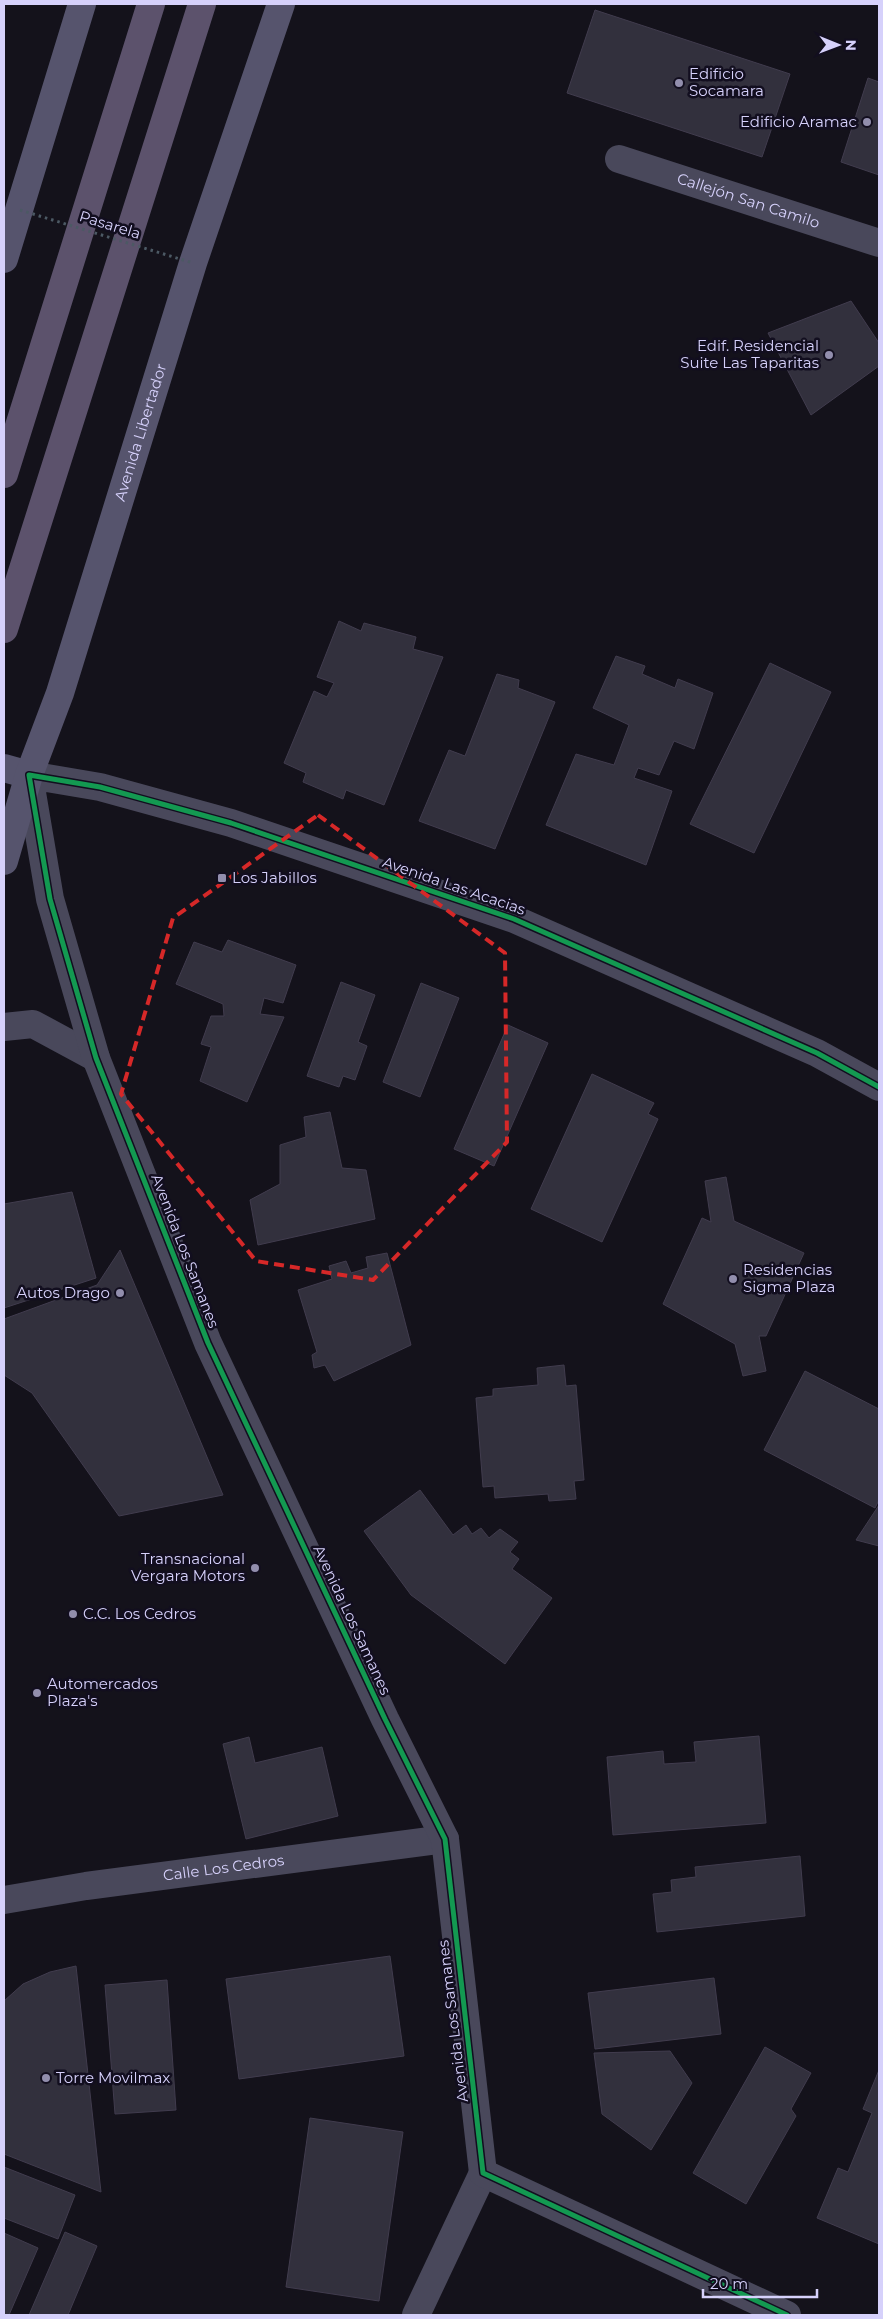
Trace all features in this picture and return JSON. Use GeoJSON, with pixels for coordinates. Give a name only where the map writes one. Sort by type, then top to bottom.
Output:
{"type":"FeatureCollection","features":[{"type":"Feature","properties":{"kind":"main road"},"geometry":{"type":"LineString","coordinates":[[4,259],[82,4]]}},
{"type":"Feature","properties":{"kind":"main road"},"geometry":{"type":"LineString","coordinates":[[4,474],[151,4]]}},
{"type":"Feature","properties":{"kind":"main road"},"geometry":{"type":"LineString","coordinates":[[4,628],[202,4]]}},
{"type":"Feature","properties":{"kind":"main road","name":"Avenida Libertador"},"geometry":{"type":"LineString","coordinates":[[4,861],[17,771],[60,693],[194,263],[281,4]]}},
{"type":"Feature","properties":{"kind":"street","name":"Callejón San Camilo"},"geometry":{"type":"LineString","coordinates":[[619,159],[879,243]]}},
{"type":"Feature","properties":{"kind":"street","name":"Avenida Los Samanes"},"geometry":{"type":"LineString","coordinates":[[17,771],[50,899],[96,1058],[208,1343],[385,1719],[445,1839],[483,2173]]}},
{"type":"Feature","properties":{"kind":"street","name":"Avenida Las Acacias"},"geometry":{"type":"LineString","coordinates":[[17,771],[100,787],[231,823],[514,919],[817,1053],[879,1087]]}},
{"type":"Feature","properties":{"kind":"street"},"geometry":{"type":"LineString","coordinates":[[4,1027],[33,1024],[96,1058]]}},
{"type":"Feature","properties":{"kind":"street","name":"Calle Los Cedros"},"geometry":{"type":"LineString","coordinates":[[4,1900],[86,1886],[445,1839]]}},
{"type":"Feature","properties":{"kind":"street"},"geometry":{"type":"LineString","coordinates":[[416,2315],[483,2173],[786,2315]]}},
{"type":"Feature","properties":{"kind":"highlighted area"},"geometry":{"type":"Polygon","coordinates":[[[318,815],[505,953],[507,1142],[373,1280],[256,1261],[121,1094],[173,918],[318,815]]]}},
{"type":"Feature","properties":{"kind":"building","name":"Edificio Socamara"},"geometry":{"type":"Polygon","coordinates":[[[595,10],[790,74],[762,157],[567,93],[595,10]]]}},
{"type":"Feature","properties":{"kind":"building","name":"Edificio Aramac"},"geometry":{"type":"Polygon","coordinates":[[[868,78],[879,82],[879,175],[841,162],[868,78]]]}},
{"type":"Feature","properties":{"kind":"building","name":"Edif. Residencial Suite Las Taparitas"},"geometry":{"type":"Polygon","coordinates":[[[851,301],[879,343],[879,366],[811,415],[768,333],[851,301]]]}},
{"type":"Feature","properties":{"kind":"building"},"geometry":{"type":"Polygon","coordinates":[[[339,621],[361,631],[364,623],[416,637],[413,649],[443,657],[384,805],[346,790],[343,799],[303,782],[306,773],[284,763],[314,691],[327,697],[334,683],[317,677],[339,621]]]}},
{"type":"Feature","properties":{"kind":"building"},"geometry":{"type":"Polygon","coordinates":[[[616,656],[645,666],[642,674],[675,688],[678,679],[713,693],[694,749],[674,741],[659,775],[638,768],[634,778],[672,791],[646,865],[546,825],[576,754],[614,765],[629,725],[593,708],[616,656]]]}},
{"type":"Feature","properties":{"kind":"building"},"geometry":{"type":"Polygon","coordinates":[[[770,663],[831,692],[754,853],[690,824],[770,663]]]}},
{"type":"Feature","properties":{"kind":"building"},"geometry":{"type":"Polygon","coordinates":[[[497,674],[519,680],[518,688],[555,702],[495,849],[419,821],[449,750],[465,756],[497,674]]]}},
{"type":"Feature","properties":{"kind":"building"},"geometry":{"type":"Polygon","coordinates":[[[228,940],[296,965],[283,1003],[264,998],[260,1014],[284,1017],[247,1102],[200,1081],[211,1047],[201,1044],[211,1016],[224,1016],[223,1004],[176,984],[194,942],[222,952],[228,940]]]}},
{"type":"Feature","properties":{"kind":"building"},"geometry":{"type":"Polygon","coordinates":[[[341,982],[375,995],[358,1042],[367,1046],[355,1080],[343,1076],[339,1087],[307,1076],[341,982]]]}},
{"type":"Feature","properties":{"kind":"building"},"geometry":{"type":"Polygon","coordinates":[[[421,983],[459,998],[420,1097],[383,1082],[421,983]]]}},
{"type":"Feature","properties":{"kind":"building"},"geometry":{"type":"Polygon","coordinates":[[[508,1025],[548,1043],[494,1166],[454,1149],[508,1025]]]}},
{"type":"Feature","properties":{"kind":"building"},"geometry":{"type":"Polygon","coordinates":[[[592,1074],[654,1103],[648,1114],[658,1119],[602,1242],[531,1209],[592,1074]]]}},
{"type":"Feature","properties":{"kind":"building"},"geometry":{"type":"Polygon","coordinates":[[[330,1112],[342,1168],[366,1170],[375,1219],[258,1245],[250,1200],[280,1184],[280,1145],[306,1137],[304,1117],[330,1112]]]}},
{"type":"Feature","properties":{"kind":"building","name":"Residencias Sigma Plaza"},"geometry":{"type":"Polygon","coordinates":[[[726,1177],[734,1221],[804,1253],[766,1336],[759,1336],[766,1371],[743,1376],[735,1344],[663,1304],[702,1218],[711,1222],[705,1181],[726,1177]]]}},
{"type":"Feature","properties":{"kind":"building"},"geometry":{"type":"Polygon","coordinates":[[[72,1192],[96,1278],[4,1308],[4,1204],[72,1192]]]}},
{"type":"Feature","properties":{"kind":"building"},"geometry":{"type":"Polygon","coordinates":[[[120,1250],[223,1495],[119,1516],[32,1393],[4,1375],[4,1319],[97,1285],[120,1250]]]}},
{"type":"Feature","properties":{"kind":"building"},"geometry":{"type":"Polygon","coordinates":[[[387,1253],[411,1345],[334,1381],[325,1365],[314,1368],[312,1355],[317,1352],[298,1290],[332,1279],[329,1266],[346,1261],[351,1273],[368,1268],[366,1257],[387,1253]]]}},
{"type":"Feature","properties":{"kind":"building"},"geometry":{"type":"Polygon","coordinates":[[[564,1365],[566,1386],[576,1385],[584,1480],[574,1481],[576,1499],[549,1501],[548,1494],[495,1498],[494,1486],[483,1487],[476,1398],[493,1396],[493,1389],[538,1385],[537,1368],[564,1365]]]}},
{"type":"Feature","properties":{"kind":"building"},"geometry":{"type":"Polygon","coordinates":[[[805,1371],[879,1409],[879,1500],[875,1508],[764,1450],[805,1371]]]}},
{"type":"Feature","properties":{"kind":"building"},"geometry":{"type":"Polygon","coordinates":[[[420,1490],[453,1535],[466,1525],[472,1534],[481,1528],[489,1538],[500,1529],[518,1542],[510,1552],[519,1559],[512,1569],[552,1598],[505,1664],[411,1595],[364,1531],[420,1490]]]}},
{"type":"Feature","properties":{"kind":"building"},"geometry":{"type":"Polygon","coordinates":[[[879,1505],[879,1546],[856,1540],[879,1505]]]}},
{"type":"Feature","properties":{"kind":"building"},"geometry":{"type":"Polygon","coordinates":[[[759,1736],[766,1823],[613,1835],[607,1757],[663,1751],[664,1764],[696,1762],[694,1742],[759,1736]]]}},
{"type":"Feature","properties":{"kind":"building"},"geometry":{"type":"Polygon","coordinates":[[[249,1737],[255,1763],[322,1747],[338,1816],[246,1839],[223,1744],[249,1737]]]}},
{"type":"Feature","properties":{"kind":"building"},"geometry":{"type":"Polygon","coordinates":[[[800,1856],[805,1916],[657,1932],[653,1894],[672,1892],[671,1880],[696,1877],[695,1867],[800,1856]]]}},
{"type":"Feature","properties":{"kind":"building"},"geometry":{"type":"Polygon","coordinates":[[[390,1956],[404,2056],[239,2079],[226,1979],[390,1956]]]}},
{"type":"Feature","properties":{"kind":"building","name":"Torre Movilmax"},"geometry":{"type":"Polygon","coordinates":[[[76,1966],[101,2192],[4,2154],[4,2001],[23,1984],[50,1972],[76,1966]]]}},
{"type":"Feature","properties":{"kind":"building"},"geometry":{"type":"Polygon","coordinates":[[[714,1978],[721,2034],[595,2049],[588,1993],[714,1978]]]}},
{"type":"Feature","properties":{"kind":"building"},"geometry":{"type":"Polygon","coordinates":[[[167,1980],[176,2110],[115,2114],[105,1985],[167,1980]]]}},
{"type":"Feature","properties":{"kind":"building"},"geometry":{"type":"Polygon","coordinates":[[[765,2047],[811,2073],[791,2109],[796,2116],[746,2204],[693,2173],[765,2047]]]}},
{"type":"Feature","properties":{"kind":"building"},"geometry":{"type":"Polygon","coordinates":[[[670,2051],[692,2083],[651,2150],[602,2114],[594,2053],[670,2051]]]}},
{"type":"Feature","properties":{"kind":"building"},"geometry":{"type":"Polygon","coordinates":[[[879,2070],[879,2244],[817,2218],[838,2168],[848,2172],[872,2113],[863,2109],[879,2070]]]}},
{"type":"Feature","properties":{"kind":"building"},"geometry":{"type":"Polygon","coordinates":[[[310,2118],[403,2132],[379,2301],[286,2287],[310,2118]]]}},
{"type":"Feature","properties":{"kind":"building"},"geometry":{"type":"Polygon","coordinates":[[[4,2167],[75,2195],[58,2239],[4,2218],[4,2167]]]}},
{"type":"Feature","properties":{"kind":"building"},"geometry":{"type":"Polygon","coordinates":[[[65,2232],[97,2246],[68,2315],[29,2315],[65,2232]]]}},
{"type":"Feature","properties":{"kind":"building"},"geometry":{"type":"Polygon","coordinates":[[[4,2233],[38,2248],[9,2315],[4,2315],[4,2233]]]}},
{"type":"Feature","properties":{"kind":"cycle path"},"geometry":{"type":"LineString","coordinates":[[787,2315],[483,2173],[445,1839],[385,1719],[208,1343],[96,1058],[50,899],[29,775],[100,787],[231,823],[514,919],[817,1053],[879,1087]]}},
{"type":"Feature","properties":{"kind":"place","name":"Edificio Socamara"},"geometry":{"type":"Point","coordinates":[679,83]}},
{"type":"Feature","properties":{"kind":"place","name":"Edificio Aramac"},"geometry":{"type":"Point","coordinates":[867,122]}},
{"type":"Feature","properties":{"kind":"place","name":"Edif. Residencial Suite Las Taparitas"},"geometry":{"type":"Point","coordinates":[829,355]}},
{"type":"Feature","properties":{"kind":"place","name":"Los Jabillos"},"geometry":{"type":"Point","coordinates":[222,878]}},
{"type":"Feature","properties":{"kind":"place","name":"Residencias Sigma Plaza"},"geometry":{"type":"Point","coordinates":[733,1279]}},
{"type":"Feature","properties":{"kind":"place","name":"Autos Drago"},"geometry":{"type":"Point","coordinates":[120,1293]}},
{"type":"Feature","properties":{"kind":"place","name":"Transnacional Vergara Motors"},"geometry":{"type":"Point","coordinates":[255,1568]}},
{"type":"Feature","properties":{"kind":"place","name":"C.C. Los Cedros"},"geometry":{"type":"Point","coordinates":[73,1614]}},
{"type":"Feature","properties":{"kind":"place","name":"Automercados Plaza's"},"geometry":{"type":"Point","coordinates":[37,1693]}},
{"type":"Feature","properties":{"kind":"place","name":"Torre Movilmax"},"geometry":{"type":"Point","coordinates":[46,2078]}}]}
